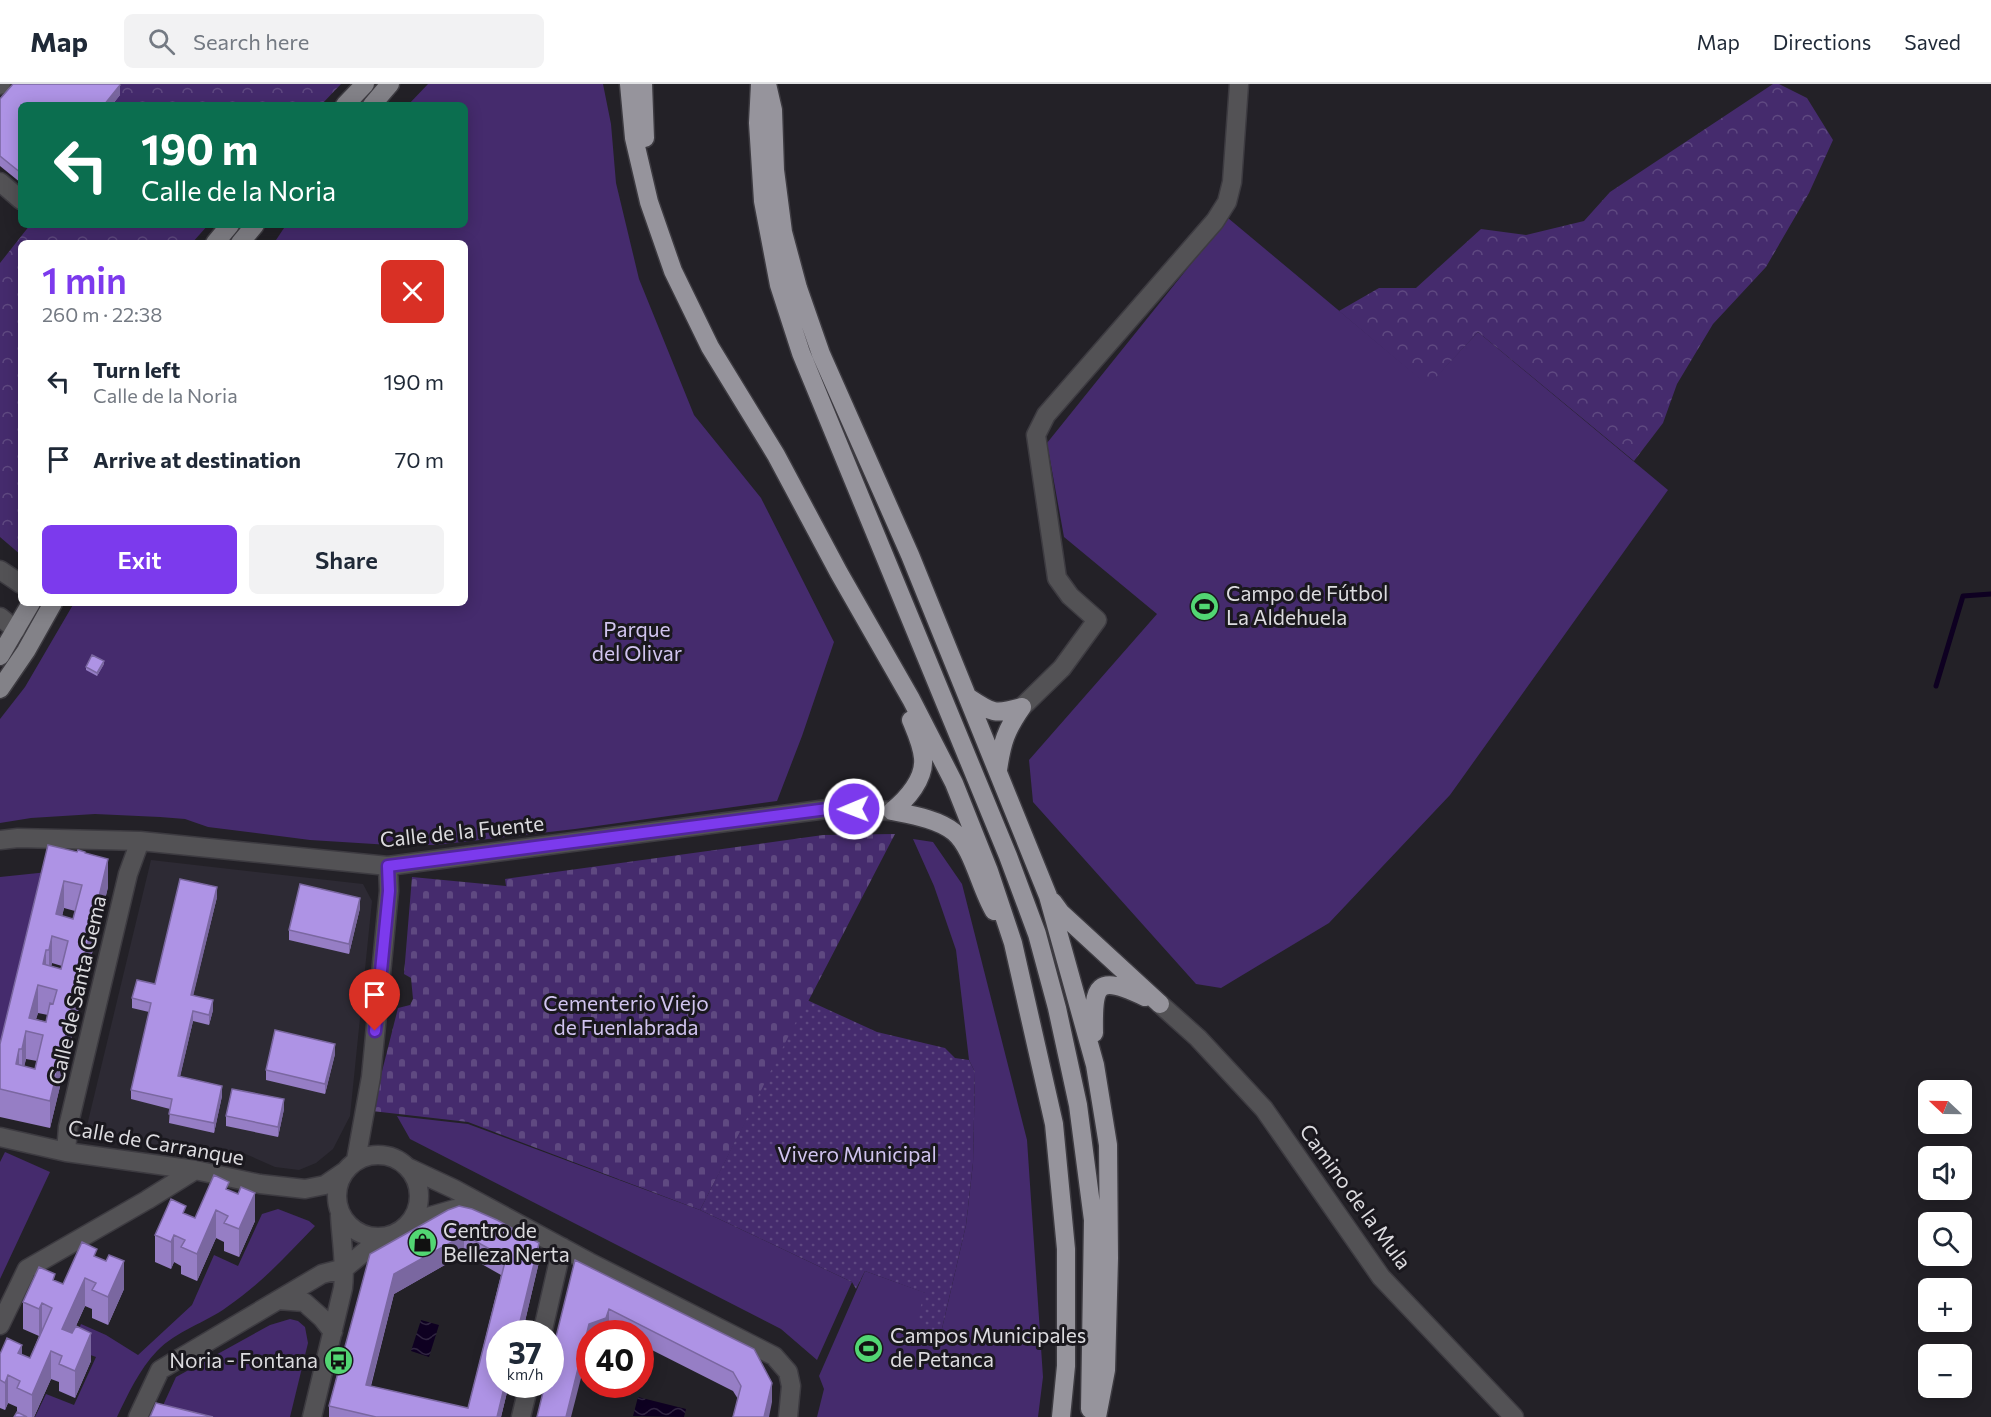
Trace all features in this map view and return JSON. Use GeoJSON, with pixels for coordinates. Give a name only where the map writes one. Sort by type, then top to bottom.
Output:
{"type":"FeatureCollection","features":[{"type":"Feature","properties":{"kind":"highway"},"geometry":{"type":"LineString","coordinates":[[629,84],[634,138],[650,202],[673,271],[710,347],[776,455],[911,699],[954,783],[990,871],[1013,943],[1054,1124],[1066,1249],[1066,1366],[1061,1417]]}},
{"type":"Feature","properties":{"kind":"highway"},"geometry":{"type":"LineString","coordinates":[[643,84],[650,202]]}},
{"type":"Feature","properties":{"kind":"highway"},"geometry":{"type":"LineString","coordinates":[[760,84],[758,123],[763,201],[778,285],[801,353],[1008,856],[1037,934],[1057,1008],[1078,1105],[1092,1220],[1090,1417]]}},
{"type":"Feature","properties":{"kind":"highway"},"geometry":{"type":"LineString","coordinates":[[767,84],[773,110],[775,170],[783,232],[798,288],[821,354],[910,555],[1048,896],[1095,1065],[1108,1145],[1109,1258],[1106,1370],[1097,1417]]}},
{"type":"Feature","properties":{"kind":"highway"},"geometry":{"type":"LineString","coordinates":[[892,811],[908,798],[921,772],[923,759],[895,671]]}},
{"type":"Feature","properties":{"kind":"highway"},"geometry":{"type":"LineString","coordinates":[[968,696],[986,709],[1000,713],[1022,706]]}},
{"type":"Feature","properties":{"kind":"highway"},"geometry":{"type":"LineString","coordinates":[[998,772],[1002,745],[1010,724],[1022,706]]}},
{"type":"Feature","properties":{"kind":"highway"},"geometry":{"type":"LineString","coordinates":[[892,811],[935,822],[952,830],[960,838],[985,896],[1013,943]]}},
{"type":"Feature","properties":{"kind":"highway"},"geometry":{"type":"LineString","coordinates":[[1048,896],[1061,913],[1160,1004]]}},
{"type":"Feature","properties":{"kind":"highway"},"geometry":{"type":"LineString","coordinates":[[1095,1065],[1093,1004],[1096,992],[1101,987],[1114,984],[1160,1004]]}},
{"type":"Feature","properties":{"kind":"main road"},"geometry":{"type":"LineString","coordinates":[[348,102],[365,84]]}},
{"type":"Feature","properties":{"kind":"main road"},"geometry":{"type":"LineString","coordinates":[[375,102],[390,84]]}},
{"type":"Feature","properties":{"kind":"main road"},"geometry":{"type":"LineString","coordinates":[[218,240],[228,228]]}},
{"type":"Feature","properties":{"kind":"main road"},"geometry":{"type":"LineString","coordinates":[[242,240],[252,228]]}},
{"type":"Feature","properties":{"kind":"main road"},"geometry":{"type":"LineString","coordinates":[[0,656],[29,606]]}},
{"type":"Feature","properties":{"kind":"main road"},"geometry":{"type":"LineString","coordinates":[[0,689],[26,651],[51,606]]}},
{"type":"Feature","properties":{"kind":"street"},"geometry":{"type":"LineString","coordinates":[[1022,706],[1062,668],[1097,620],[1070,596],[1057,578],[1036,435],[1046,415],[1215,221],[1227,202],[1232,182],[1239,84]]}},
{"type":"Feature","properties":{"kind":"street"},"geometry":{"type":"LineString","coordinates":[[0,182],[18,197]]}},
{"type":"Feature","properties":{"kind":"street"},"geometry":{"type":"LineString","coordinates":[[0,570],[18,583]]}},
{"type":"Feature","properties":{"kind":"street"},"geometry":{"type":"LineString","coordinates":[[0,617],[16,630]]}},
{"type":"Feature","properties":{"kind":"street","name":"Calle de la Fuente"},"geometry":{"type":"LineString","coordinates":[[0,840],[18,838],[140,841],[388,866],[835,808],[892,811]]}},
{"type":"Feature","properties":{"kind":"street","name":"Calle de Santa Gema"},"geometry":{"type":"LineString","coordinates":[[66,1152],[68,1127],[128,874],[140,841]]}},
{"type":"Feature","properties":{"kind":"street"},"geometry":{"type":"LineString","coordinates":[[312,1417],[333,1332],[345,1268],[337,1188],[350,1166],[371,1077],[389,891],[388,866]]}},
{"type":"Feature","properties":{"kind":"street","name":"Camino de la Mula"},"geometry":{"type":"LineString","coordinates":[[1160,1004],[1198,1038],[1264,1109],[1381,1277],[1514,1417]]}},
{"type":"Feature","properties":{"kind":"street","name":"Calle de Carranque"},"geometry":{"type":"LineString","coordinates":[[0,1137],[66,1152],[195,1170],[260,1184],[305,1188],[325,1185],[350,1166]]}},
{"type":"Feature","properties":{"kind":"street"},"geometry":{"type":"LineString","coordinates":[[350,1166],[376,1154],[389,1156],[774,1356],[789,1372],[791,1386],[788,1417]]}},
{"type":"Feature","properties":{"kind":"street"},"geometry":{"type":"LineString","coordinates":[[339,1210],[350,1228],[364,1236],[381,1238],[398,1233],[410,1222],[419,1200],[419,1189],[409,1168]]}},
{"type":"Feature","properties":{"kind":"street"},"geometry":{"type":"LineString","coordinates":[[0,1325],[27,1269],[195,1170]]}},
{"type":"Feature","properties":{"kind":"street","name":"Calle de Carranque"},"geometry":{"type":"LineString","coordinates":[[305,1188],[319,1194],[339,1210]]}},
{"type":"Feature","properties":{"kind":"street"},"geometry":{"type":"LineString","coordinates":[[410,1222],[455,1209],[494,1212]]}},
{"type":"Feature","properties":{"kind":"street"},"geometry":{"type":"LineString","coordinates":[[138,1417],[160,1370],[322,1274],[345,1268],[381,1238]]}},
{"type":"Feature","properties":{"kind":"street"},"geometry":{"type":"LineString","coordinates":[[545,1320],[562,1247]]}},
{"type":"Feature","properties":{"kind":"street"},"geometry":{"type":"LineString","coordinates":[[278,1300],[304,1302],[322,1318],[333,1332]]}},
{"type":"Feature","properties":{"kind":"street"},"geometry":{"type":"LineString","coordinates":[[521,1417],[526,1398]]}},
{"type":"Feature","properties":{"kind":"shaded area"},"geometry":{"type":"Polygon","coordinates":[[[151,860],[363,884],[372,901],[350,1116],[333,1149],[316,1163],[299,1170],[275,1167],[241,1152],[84,1138],[151,860]]]}},
{"type":"Feature","properties":{"kind":"green space"},"geometry":{"type":"Polygon","coordinates":[[[121,84],[341,84],[324,102],[108,102],[121,84]]]}},
{"type":"Feature","properties":{"kind":"green space","name":"Parque del Olivar"},"geometry":{"type":"Polygon","coordinates":[[[428,84],[603,84],[611,124],[616,183],[639,279],[694,415],[761,498],[834,642],[777,801],[575,829],[436,845],[390,845],[310,840],[208,827],[185,819],[160,817],[95,814],[31,818],[0,823],[0,719],[25,687],[72,606],[468,606],[468,240],[276,240],[284,228],[468,228],[468,102],[411,102],[428,84]]]}},
{"type":"Feature","properties":{"kind":"green space"},"geometry":{"type":"Polygon","coordinates":[[[1773,84],[1779,84],[1807,98],[1833,140],[1809,193],[1766,267],[1713,324],[1677,384],[1663,423],[1634,461],[1478,332],[1428,386],[1339,311],[1379,288],[1416,288],[1481,229],[1526,235],[1584,221],[1610,192],[1773,84]]]}},
{"type":"Feature","properties":{"kind":"green space"},"geometry":{"type":"Polygon","coordinates":[[[1228,218],[1428,385],[1478,332],[1668,490],[1450,795],[1329,923],[1221,988],[1196,984],[1033,802],[1029,760],[1157,614],[1064,537],[1047,443],[1228,218]]]}},
{"type":"Feature","properties":{"kind":"green space"},"geometry":{"type":"Polygon","coordinates":[[[28,228],[205,228],[195,240],[18,240],[28,228]]]}},
{"type":"Feature","properties":{"kind":"green space"},"geometry":{"type":"Polygon","coordinates":[[[18,240],[18,552],[0,537],[0,263],[18,240]]]}},
{"type":"Feature","properties":{"kind":"green space","name":"Cementerio Viejo de Fuenlabrada"},"geometry":{"type":"Polygon","coordinates":[[[895,834],[700,1210],[468,1122],[372,1111],[398,1008],[410,1005],[413,999],[411,978],[404,974],[412,877],[506,886],[505,879],[823,835],[895,834]]]}},
{"type":"Feature","properties":{"kind":"green space"},"geometry":{"type":"Polygon","coordinates":[[[913,839],[933,842],[962,884],[1027,1140],[1043,1377],[1038,1417],[817,1417],[824,1389],[819,1376],[865,1271],[926,1293],[941,1333],[966,1225],[973,1163],[975,1072],[969,1060],[956,950],[934,886],[913,839]]]}},
{"type":"Feature","properties":{"kind":"green space"},"geometry":{"type":"Polygon","coordinates":[[[48,872],[0,1072],[0,877],[48,872]]]}},
{"type":"Feature","properties":{"kind":"green space","name":"Vivero Municipal"},"geometry":{"type":"Polygon","coordinates":[[[807,1000],[877,1032],[945,1048],[955,1058],[969,1060],[975,1072],[973,1163],[966,1225],[941,1333],[916,1321],[925,1293],[865,1271],[856,1289],[852,1282],[700,1210],[807,1000]]]}},
{"type":"Feature","properties":{"kind":"green space"},"geometry":{"type":"Polygon","coordinates":[[[397,1116],[468,1124],[700,1210],[852,1282],[817,1360],[781,1329],[410,1139],[397,1116]]]}},
{"type":"Feature","properties":{"kind":"green space"},"geometry":{"type":"Polygon","coordinates":[[[5,1152],[50,1172],[0,1279],[0,1162],[5,1152]]]}},
{"type":"Feature","properties":{"kind":"green space"},"geometry":{"type":"Polygon","coordinates":[[[278,1209],[309,1221],[315,1226],[251,1289],[218,1313],[173,1338],[157,1351],[139,1374],[117,1417],[35,1417],[46,1394],[74,1405],[96,1357],[71,1348],[81,1324],[106,1335],[138,1355],[192,1305],[214,1255],[238,1266],[262,1214],[278,1209]]]}},
{"type":"Feature","properties":{"kind":"green space"},"geometry":{"type":"Polygon","coordinates":[[[290,1319],[298,1321],[305,1327],[308,1343],[290,1417],[181,1417],[160,1412],[176,1377],[270,1325],[290,1319]]]}},
{"type":"Feature","properties":{"kind":"water"},"geometry":{"type":"Polygon","coordinates":[[[421,1320],[439,1325],[429,1357],[411,1351],[421,1320]]]}},
{"type":"Feature","properties":{"kind":"water"},"geometry":{"type":"Polygon","coordinates":[[[638,1398],[686,1409],[684,1417],[633,1416],[638,1398]]]}},
{"type":"Feature","properties":{"kind":"building"},"geometry":{"type":"Polygon","coordinates":[[[13,84],[120,85],[106,102],[18,102],[18,171],[0,156],[0,99],[13,84]]]}},
{"type":"Feature","properties":{"kind":"building"},"geometry":{"type":"Polygon","coordinates":[[[92,655],[104,661],[97,673],[86,667],[92,655]]]}},
{"type":"Feature","properties":{"kind":"building"},"geometry":{"type":"Polygon","coordinates":[[[48,845],[77,852],[78,850],[108,859],[50,1101],[0,1089],[0,1044],[48,845]],[[64,881],[56,914],[73,919],[82,885],[64,881]],[[52,936],[49,950],[46,950],[43,964],[61,969],[68,941],[52,936]],[[38,985],[29,1018],[46,1022],[50,1003],[53,1004],[57,990],[38,985]],[[26,1031],[22,1049],[19,1049],[16,1064],[35,1069],[43,1035],[26,1031]]]}},
{"type":"Feature","properties":{"kind":"building"},"geometry":{"type":"Polygon","coordinates":[[[180,879],[217,887],[191,995],[213,1000],[209,1015],[193,1011],[178,1076],[222,1086],[214,1123],[169,1114],[172,1099],[131,1090],[151,1003],[132,998],[137,980],[155,984],[180,879]]]}},
{"type":"Feature","properties":{"kind":"building"},"geometry":{"type":"Polygon","coordinates":[[[300,884],[360,898],[349,944],[289,930],[300,884]]]}},
{"type":"Feature","properties":{"kind":"building"},"geometry":{"type":"Polygon","coordinates":[[[275,1030],[335,1044],[325,1084],[266,1070],[275,1030]]]}},
{"type":"Feature","properties":{"kind":"building"},"geometry":{"type":"Polygon","coordinates":[[[232,1089],[284,1099],[278,1127],[226,1116],[232,1089]]]}},
{"type":"Feature","properties":{"kind":"building"},"geometry":{"type":"Polygon","coordinates":[[[214,1175],[229,1182],[226,1189],[238,1194],[241,1187],[255,1193],[239,1229],[224,1223],[228,1216],[216,1210],[197,1254],[181,1247],[185,1240],[174,1235],[171,1242],[155,1235],[171,1199],[186,1206],[183,1213],[195,1218],[214,1175]]]}},
{"type":"Feature","properties":{"kind":"building"},"geometry":{"type":"Polygon","coordinates":[[[459,1206],[497,1220],[539,1243],[520,1320],[490,1320],[506,1258],[464,1235],[394,1274],[366,1385],[468,1408],[486,1337],[486,1398],[502,1398],[497,1417],[376,1417],[329,1406],[370,1254],[459,1206]]]}},
{"type":"Feature","properties":{"kind":"building"},"geometry":{"type":"Polygon","coordinates":[[[82,1242],[97,1249],[94,1256],[106,1261],[109,1255],[124,1261],[108,1297],[92,1290],[96,1283],[85,1278],[62,1329],[72,1333],[76,1326],[91,1333],[75,1371],[59,1364],[62,1356],[51,1351],[32,1395],[17,1388],[20,1381],[8,1375],[5,1383],[0,1380],[0,1354],[7,1338],[22,1345],[18,1353],[30,1358],[52,1308],[42,1303],[39,1309],[23,1302],[39,1267],[55,1274],[53,1280],[63,1284],[82,1242]]]}},
{"type":"Feature","properties":{"kind":"building"},"geometry":{"type":"Polygon","coordinates":[[[575,1260],[754,1349],[772,1383],[764,1417],[733,1417],[741,1386],[733,1372],[654,1332],[654,1320],[631,1320],[609,1309],[606,1318],[600,1320],[576,1320],[576,1377],[566,1417],[537,1417],[542,1398],[564,1398],[564,1320],[560,1320],[575,1260]]]}},
{"type":"Feature","properties":{"kind":"building"},"geometry":{"type":"Polygon","coordinates":[[[156,1403],[213,1417],[150,1417],[156,1403]]]}},
{"type":"Feature","properties":{"kind":"building"},"geometry":{"type":"Polygon","coordinates":[[[17,1412],[27,1417],[14,1417],[17,1412]]]}},
{"type":"Feature","properties":{"kind":"waterway"},"geometry":{"type":"LineString","coordinates":[[1936,686],[1963,596],[1991,594]]}},
{"type":"Feature","properties":{"kind":"place","name":"Campo de Fútbol La Aldehuela"},"geometry":{"type":"Point","coordinates":[1205,606]}},
{"type":"Feature","properties":{"kind":"place","name":"Centro de Belleza Nerta"},"geometry":{"type":"Point","coordinates":[422,1243]}},
{"type":"Feature","properties":{"kind":"place","name":"Campos Municipales de Petanca"},"geometry":{"type":"Point","coordinates":[869,1348]}},
{"type":"Feature","properties":{"kind":"place","name":"Noria - Fontana"},"geometry":{"type":"Point","coordinates":[339,1361]}},
{"type":"Feature","properties":{"kind":"route"},"geometry":{"type":"LineString","coordinates":[[375,1031],[389,891],[388,866],[835,808],[854,809]]}}]}
